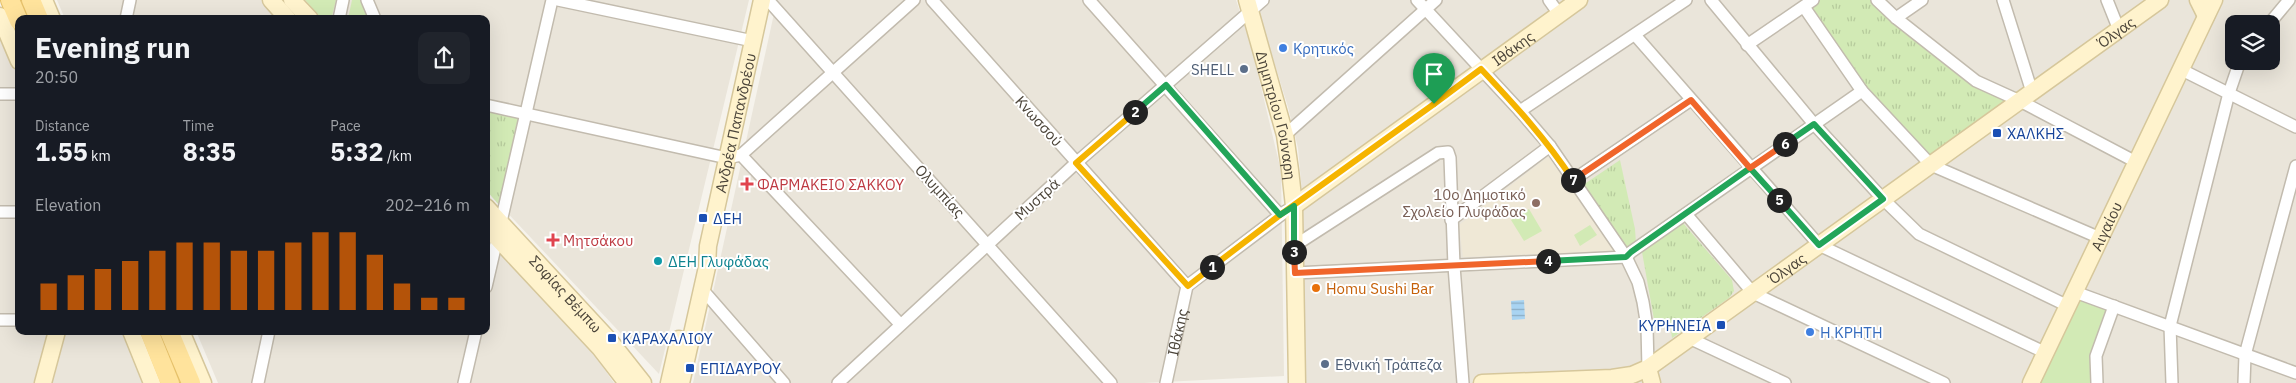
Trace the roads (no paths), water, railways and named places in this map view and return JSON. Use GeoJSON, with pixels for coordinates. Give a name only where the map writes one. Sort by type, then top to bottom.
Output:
{"type":"FeatureCollection","features":[{"type":"Feature","properties":{"kind":"main road"},"geometry":{"type":"LineString","coordinates":[[10,0],[16,15]]}},
{"type":"Feature","properties":{"kind":"main road"},"geometry":{"type":"LineString","coordinates":[[31,0],[37,15]]}},
{"type":"Feature","properties":{"kind":"main road"},"geometry":{"type":"LineString","coordinates":[[150,335],[170,383]]}},
{"type":"Feature","properties":{"kind":"main road"},"geometry":{"type":"LineString","coordinates":[[171,335],[191,383]]}},
{"type":"Feature","properties":{"kind":"street"},"geometry":{"type":"LineString","coordinates":[[44,0],[50,15]]}},
{"type":"Feature","properties":{"kind":"street"},"geometry":{"type":"LineString","coordinates":[[127,15],[130,0]]}},
{"type":"Feature","properties":{"kind":"street"},"geometry":{"type":"LineString","coordinates":[[340,15],[343,0]]}},
{"type":"Feature","properties":{"kind":"street"},"geometry":{"type":"LineString","coordinates":[[366,0],[373,15]]}},
{"type":"Feature","properties":{"kind":"street"},"geometry":{"type":"LineString","coordinates":[[490,261],[495,229],[526,114],[552,0]]}},
{"type":"Feature","properties":{"kind":"street"},"geometry":{"type":"LineString","coordinates":[[558,0],[753,41]]}},
{"type":"Feature","properties":{"kind":"street","name":"Ανδρέα Παπανδρέου"},"geometry":{"type":"LineString","coordinates":[[668,383],[697,266],[708,246],[734,156],[753,41],[762,0]]}},
{"type":"Feature","properties":{"kind":"street","name":"Ολυμπίας"},"geometry":{"type":"LineString","coordinates":[[768,0],[1111,383]]}},
{"type":"Feature","properties":{"kind":"street"},"geometry":{"type":"LineString","coordinates":[[734,156],[833,73],[914,0]]}},
{"type":"Feature","properties":{"kind":"street","name":"Κνωσσού"},"geometry":{"type":"LineString","coordinates":[[932,0],[1188,286]]}},
{"type":"Feature","properties":{"kind":"street"},"geometry":{"type":"LineString","coordinates":[[1088,0],[1166,85],[1287,211]]}},
{"type":"Feature","properties":{"kind":"street","name":"Μυστρά"},"geometry":{"type":"LineString","coordinates":[[838,383],[1076,163],[1166,85],[1248,6],[1263,0]]}},
{"type":"Feature","properties":{"kind":"street"},"geometry":{"type":"LineString","coordinates":[[1417,0],[1520,110],[1550,146],[1626,257],[1638,282],[1643,302],[1647,327],[1650,376]]}},
{"type":"Feature","properties":{"kind":"street"},"geometry":{"type":"LineString","coordinates":[[1285,135],[1436,0]]}},
{"type":"Feature","properties":{"kind":"street"},"geometry":{"type":"LineString","coordinates":[[1549,0],[1559,14]]}},
{"type":"Feature","properties":{"kind":"street","name":"Ιθάκης"},"geometry":{"type":"LineString","coordinates":[[1166,383],[1188,286],[1481,69],[1579,0]]}},
{"type":"Feature","properties":{"kind":"street"},"geometry":{"type":"LineString","coordinates":[[1520,110],[1686,0]]}},
{"type":"Feature","properties":{"kind":"street"},"geometry":{"type":"LineString","coordinates":[[1711,0],[1814,124],[1883,199],[1919,234],[2071,299],[2114,306],[2296,373]]}},
{"type":"Feature","properties":{"kind":"street"},"geometry":{"type":"LineString","coordinates":[[1747,45],[1813,0]]}},
{"type":"Feature","properties":{"kind":"street"},"geometry":{"type":"LineString","coordinates":[[1878,0],[1896,18],[1976,81],[2026,96],[2136,162]]}},
{"type":"Feature","properties":{"kind":"street"},"geometry":{"type":"LineString","coordinates":[[1896,18],[1922,0]]}},
{"type":"Feature","properties":{"kind":"street"},"geometry":{"type":"LineString","coordinates":[[2003,0],[2026,96]]}},
{"type":"Feature","properties":{"kind":"street"},"geometry":{"type":"LineString","coordinates":[[2107,0],[2119,30]]}},
{"type":"Feature","properties":{"kind":"street","name":"Όλγας"},"geometry":{"type":"LineString","coordinates":[[1482,383],[1612,378],[1632,374],[1650,376],[1689,338],[2160,0]]}},
{"type":"Feature","properties":{"kind":"street"},"geometry":{"type":"LineString","coordinates":[[2198,0],[2206,16]]}},
{"type":"Feature","properties":{"kind":"street","name":"Αιγαίου"},"geometry":{"type":"LineString","coordinates":[[2032,383],[2214,0]]}},
{"type":"Feature","properties":{"kind":"street"},"geometry":{"type":"LineString","coordinates":[[2276,15],[2289,0]]}},
{"type":"Feature","properties":{"kind":"street","name":"Δημητρίου Γούναρη"},"geometry":{"type":"LineString","coordinates":[[1248,6],[1285,135],[1287,211],[1294,246],[1297,383]]}},
{"type":"Feature","properties":{"kind":"street"},"geometry":{"type":"LineString","coordinates":[[1804,7],[1862,90],[1931,165],[2100,238]]}},
{"type":"Feature","properties":{"kind":"street"},"geometry":{"type":"LineString","coordinates":[[282,9],[299,15]]}},
{"type":"Feature","properties":{"kind":"street"},"geometry":{"type":"LineString","coordinates":[[0,16],[15,52]]}},
{"type":"Feature","properties":{"kind":"street"},"geometry":{"type":"LineString","coordinates":[[1635,35],[1819,245],[2046,353]]}},
{"type":"Feature","properties":{"kind":"street"},"geometry":{"type":"LineString","coordinates":[[2180,69],[2296,127]]}},
{"type":"Feature","properties":{"kind":"street"},"geometry":{"type":"LineString","coordinates":[[2172,383],[2170,326],[2229,93],[2237,70]]}},
{"type":"Feature","properties":{"kind":"street"},"geometry":{"type":"LineString","coordinates":[[1295,273],[1626,257],[1862,90]]}},
{"type":"Feature","properties":{"kind":"street"},"geometry":{"type":"LineString","coordinates":[[0,94],[15,94]]}},
{"type":"Feature","properties":{"kind":"street"},"geometry":{"type":"LineString","coordinates":[[1573,180],[1691,100]]}},
{"type":"Feature","properties":{"kind":"street"},"geometry":{"type":"LineString","coordinates":[[490,106],[734,156],[900,324]]}},
{"type":"Feature","properties":{"kind":"street"},"geometry":{"type":"LineString","coordinates":[[1451,220],[1550,146]]}},
{"type":"Feature","properties":{"kind":"street"},"geometry":{"type":"LineString","coordinates":[[1294,246],[1438,153],[1445,151],[1450,158],[1451,220],[1463,383]]}},
{"type":"Feature","properties":{"kind":"street"},"geometry":{"type":"LineString","coordinates":[[2244,383],[2245,355],[2296,166]]}},
{"type":"Feature","properties":{"kind":"street"},"geometry":{"type":"LineString","coordinates":[[0,212],[15,212]]}},
{"type":"Feature","properties":{"kind":"street"},"geometry":{"type":"LineString","coordinates":[[1686,214],[1753,293],[1944,383]]}},
{"type":"Feature","properties":{"kind":"street","name":"Σοφίας Βέμπω"},"geometry":{"type":"LineString","coordinates":[[490,217],[495,229],[600,348],[627,383]]}},
{"type":"Feature","properties":{"kind":"street","name":"Σοφίας Βέμπω"},"geometry":{"type":"LineString","coordinates":[[495,229],[609,340],[642,383]]}},
{"type":"Feature","properties":{"kind":"street","name":"Ανδρέα Παπανδρέου"},"geometry":{"type":"LineString","coordinates":[[681,383],[707,267],[708,246]]}},
{"type":"Feature","properties":{"kind":"street"},"geometry":{"type":"LineString","coordinates":[[702,288],[784,383]]}},
{"type":"Feature","properties":{"kind":"street"},"geometry":{"type":"LineString","coordinates":[[2097,383],[2096,356],[2114,306]]}},
{"type":"Feature","properties":{"kind":"street"},"geometry":{"type":"LineString","coordinates":[[0,320],[15,320]]}},
{"type":"Feature","properties":{"kind":"street"},"geometry":{"type":"LineString","coordinates":[[42,383],[56,335]]}},
{"type":"Feature","properties":{"kind":"street"},"geometry":{"type":"LineString","coordinates":[[133,335],[152,383]]}},
{"type":"Feature","properties":{"kind":"street"},"geometry":{"type":"LineString","coordinates":[[183,335],[203,383]]}},
{"type":"Feature","properties":{"kind":"street"},"geometry":{"type":"LineString","coordinates":[[258,383],[268,335]]}},
{"type":"Feature","properties":{"kind":"street"},"geometry":{"type":"LineString","coordinates":[[464,383],[475,335]]}},
{"type":"Feature","properties":{"kind":"street"},"geometry":{"type":"LineString","coordinates":[[1689,338],[1785,383]]}},
{"type":"Feature","properties":{"kind":"water"},"geometry":{"type":"Polygon","coordinates":[[[1524,300],[1525,319],[1512,320],[1511,301],[1524,300]]]}},
{"type":"Feature","properties":{"kind":"place","name":"Κρητικός"},"geometry":{"type":"Point","coordinates":[1283,48]}},
{"type":"Feature","properties":{"kind":"place","name":"SHELL"},"geometry":{"type":"Point","coordinates":[1244,69]}},
{"type":"Feature","properties":{"kind":"place","name":"ΧΑΛΚΗΣ"},"geometry":{"type":"Point","coordinates":[1997,133]}},
{"type":"Feature","properties":{"kind":"place","name":"ΦΑΡΜΑΚΕΙΟ ΣΑΚΚΟΥ"},"geometry":{"type":"Point","coordinates":[747,184]}},
{"type":"Feature","properties":{"kind":"place","name":"10o Δημοτικό Σχολείο Γλυφάδας"},"geometry":{"type":"Point","coordinates":[1536,203]}},
{"type":"Feature","properties":{"kind":"place","name":"ΔΕΗ"},"geometry":{"type":"Point","coordinates":[703,218]}},
{"type":"Feature","properties":{"kind":"place","name":"Μητσάκου"},"geometry":{"type":"Point","coordinates":[553,240]}},
{"type":"Feature","properties":{"kind":"place","name":"ΔΕΗ Γλυφάδας"},"geometry":{"type":"Point","coordinates":[658,261]}},
{"type":"Feature","properties":{"kind":"place","name":"Homu Sushi Bar"},"geometry":{"type":"Point","coordinates":[1316,288]}},
{"type":"Feature","properties":{"kind":"place","name":"ΚΥΡΗΝΕΙΑ"},"geometry":{"type":"Point","coordinates":[1721,325]}},
{"type":"Feature","properties":{"kind":"place","name":"Η ΚΡΗΤΗ"},"geometry":{"type":"Point","coordinates":[1810,332]}},
{"type":"Feature","properties":{"kind":"place","name":"ΚΑΡΑΧΑΛΙΟΥ"},"geometry":{"type":"Point","coordinates":[612,338]}},
{"type":"Feature","properties":{"kind":"place","name":"Εθνική Τράπεζα"},"geometry":{"type":"Point","coordinates":[1325,364]}},
{"type":"Feature","properties":{"kind":"place","name":"ΕΠΙΔΑΥΡΟΥ"},"geometry":{"type":"Point","coordinates":[690,368]}}]}
